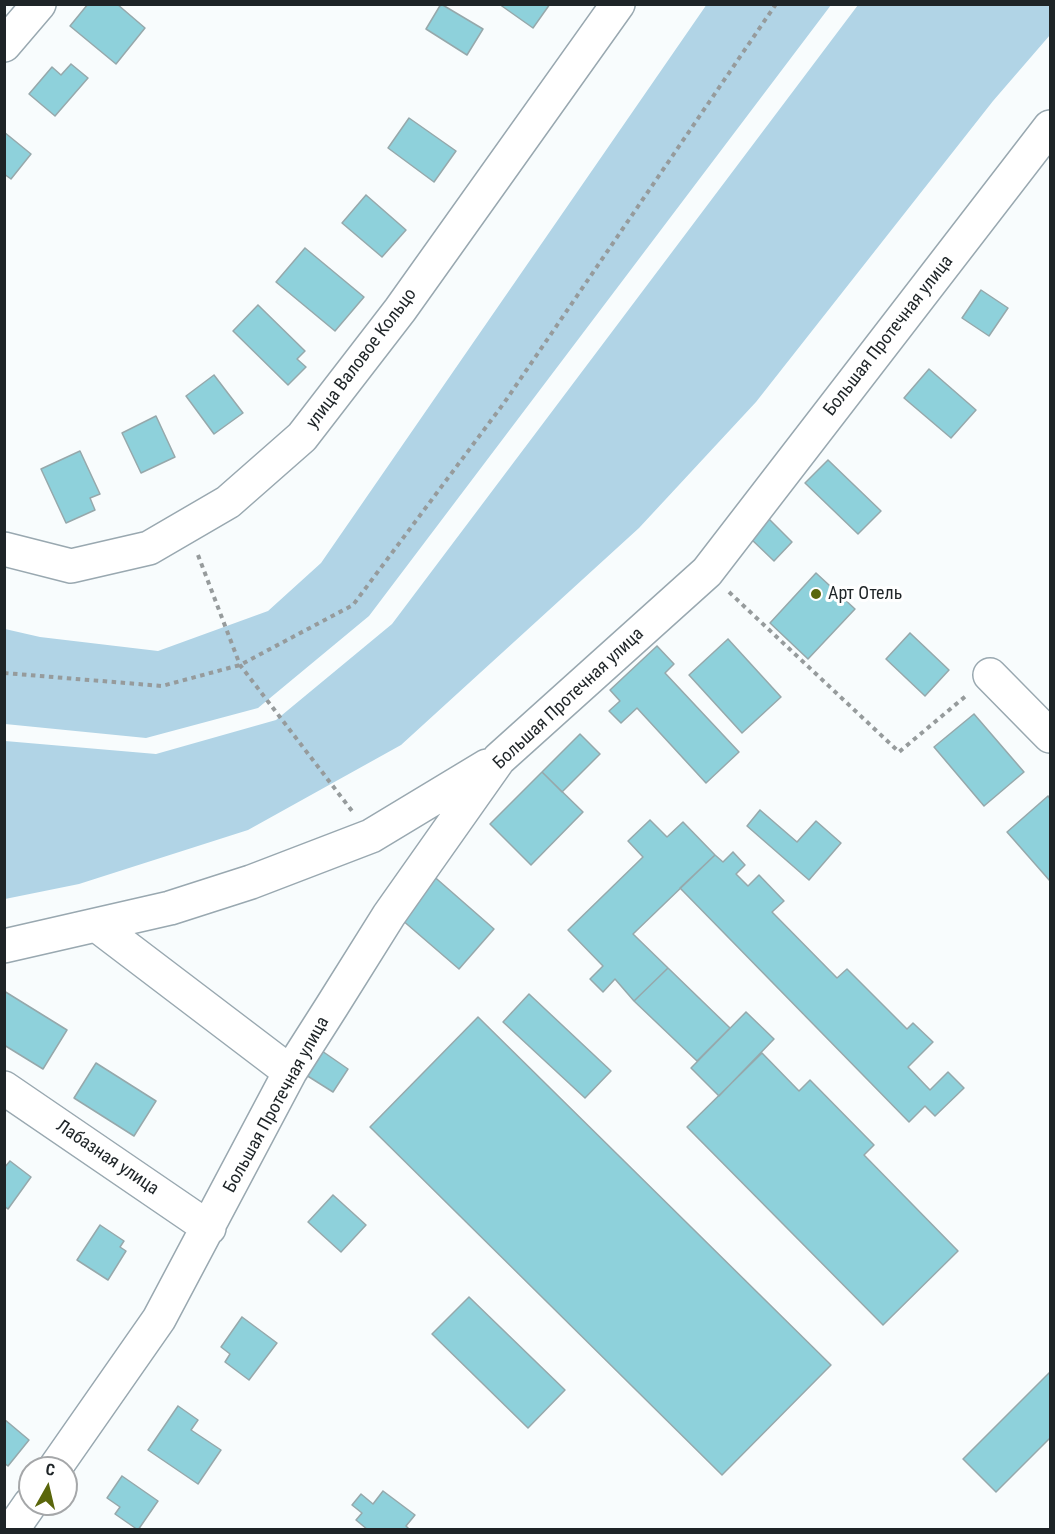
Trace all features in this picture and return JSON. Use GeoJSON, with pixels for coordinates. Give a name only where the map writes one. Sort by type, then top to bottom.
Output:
{"type":"FeatureCollection","features":[{"type":"Feature","properties":{"kind":"street"},"geometry":{"type":"LineString","coordinates":[[4,45],[39,4]]}},
{"type":"Feature","properties":{"kind":"street","name":"улица Валовое Кольцо"},"geometry":{"type":"LineString","coordinates":[[4,549],[71,566],[149,548],[228,502],[302,437],[400,310],[618,4]]}},
{"type":"Feature","properties":{"kind":"street","name":"Большая Протечная улица"},"geometry":{"type":"LineString","coordinates":[[63,1456],[159,1319],[290,1072],[389,915],[499,759],[707,572],[1050,127]]}},
{"type":"Feature","properties":{"kind":"street"},"geometry":{"type":"LineString","coordinates":[[990,675],[1050,736]]}},
{"type":"Feature","properties":{"kind":"street"},"geometry":{"type":"LineString","coordinates":[[4,946],[170,909],[241,886],[371,836],[499,759]]}},
{"type":"Feature","properties":{"kind":"street"},"geometry":{"type":"LineString","coordinates":[[98,926],[290,1072]]}},
{"type":"Feature","properties":{"kind":"street","name":"Лабазная улица"},"geometry":{"type":"LineString","coordinates":[[4,1088],[209,1228]]}},
{"type":"Feature","properties":{"kind":"street"},"geometry":{"type":"LineString","coordinates":[[12,1530],[22,1516]]}},
{"type":"Feature","properties":{"kind":"path"},"geometry":{"type":"LineString","coordinates":[[4,673],[162,687],[240,665],[353,605],[504,403],[776,4]]}},
{"type":"Feature","properties":{"kind":"path"},"geometry":{"type":"LineString","coordinates":[[187,526],[240,665],[371,836]]}},
{"type":"Feature","properties":{"kind":"path"},"geometry":{"type":"LineString","coordinates":[[707,572],[899,752],[990,675]]}},
{"type":"Feature","properties":{"kind":"shaded area"},"geometry":{"type":"Polygon","coordinates":[[[707,4],[831,5],[369,616],[258,708],[146,738],[5,724],[5,629],[40,637],[158,651],[268,611],[321,563],[707,4]]]}},
{"type":"Feature","properties":{"kind":"shaded area"},"geometry":{"type":"Polygon","coordinates":[[[858,5],[1050,5],[1050,35],[993,101],[756,402],[639,528],[401,745],[248,830],[79,884],[5,899],[5,741],[156,754],[276,720],[392,624],[858,5]]]}},
{"type":"Feature","properties":{"kind":"building"},"geometry":{"type":"Polygon","coordinates":[[[88,4],[117,4],[145,28],[116,64],[70,26],[88,4]]]}},
{"type":"Feature","properties":{"kind":"building"},"geometry":{"type":"Polygon","coordinates":[[[441,4],[483,29],[467,55],[426,29],[441,4]]]}},
{"type":"Feature","properties":{"kind":"building"},"geometry":{"type":"Polygon","coordinates":[[[499,4],[550,4],[533,28],[499,4]]]}},
{"type":"Feature","properties":{"kind":"building"},"geometry":{"type":"Polygon","coordinates":[[[71,64],[88,78],[55,116],[29,94],[52,67],[61,75],[71,64]]]}},
{"type":"Feature","properties":{"kind":"building"},"geometry":{"type":"Polygon","coordinates":[[[409,118],[456,151],[434,182],[388,148],[409,118]]]}},
{"type":"Feature","properties":{"kind":"building"},"geometry":{"type":"Polygon","coordinates":[[[4,132],[31,154],[11,179],[4,174],[4,132]]]}},
{"type":"Feature","properties":{"kind":"building"},"geometry":{"type":"Polygon","coordinates":[[[366,195],[406,230],[382,257],[342,223],[366,195]]]}},
{"type":"Feature","properties":{"kind":"building"},"geometry":{"type":"Polygon","coordinates":[[[305,248],[364,297],[335,331],[276,282],[305,248]]]}},
{"type":"Feature","properties":{"kind":"building"},"geometry":{"type":"Polygon","coordinates":[[[981,290],[1008,308],[989,336],[962,318],[981,290]]]}},
{"type":"Feature","properties":{"kind":"building"},"geometry":{"type":"Polygon","coordinates":[[[258,305],[305,351],[297,359],[306,367],[288,385],[233,331],[258,305]]]}},
{"type":"Feature","properties":{"kind":"building"},"geometry":{"type":"Polygon","coordinates":[[[929,369],[976,410],[951,438],[904,398],[929,369]]]}},
{"type":"Feature","properties":{"kind":"building"},"geometry":{"type":"Polygon","coordinates":[[[214,375],[243,413],[214,434],[186,396],[214,375]]]}},
{"type":"Feature","properties":{"kind":"building"},"geometry":{"type":"Polygon","coordinates":[[[156,416],[175,457],[141,473],[122,433],[156,416]]]}},
{"type":"Feature","properties":{"kind":"building"},"geometry":{"type":"Polygon","coordinates":[[[80,451],[100,494],[90,498],[95,510],[66,523],[41,469],[80,451]]]}},
{"type":"Feature","properties":{"kind":"building"},"geometry":{"type":"Polygon","coordinates":[[[828,460],[881,511],[858,534],[805,483],[828,460]]]}},
{"type":"Feature","properties":{"kind":"building"},"geometry":{"type":"Polygon","coordinates":[[[769,519],[792,542],[774,561],[750,538],[769,519]]]}},
{"type":"Feature","properties":{"kind":"building"},"geometry":{"type":"Polygon","coordinates":[[[816,573],[855,609],[808,659],[770,623],[816,573]]]}},
{"type":"Feature","properties":{"kind":"building"},"geometry":{"type":"Polygon","coordinates":[[[910,633],[949,670],[925,696],[886,659],[910,633]]]}},
{"type":"Feature","properties":{"kind":"building"},"geometry":{"type":"Polygon","coordinates":[[[728,639],[781,697],[742,733],[689,675],[728,639]]]}},
{"type":"Feature","properties":{"kind":"building"},"geometry":{"type":"Polygon","coordinates":[[[657,646],[674,664],[665,673],[739,752],[706,783],[637,708],[621,723],[609,711],[620,701],[610,690],[657,646]]]}},
{"type":"Feature","properties":{"kind":"building"},"geometry":{"type":"Polygon","coordinates":[[[974,714],[1024,772],[984,806],[934,747],[974,714]]]}},
{"type":"Feature","properties":{"kind":"building"},"geometry":{"type":"Polygon","coordinates":[[[580,734],[600,754],[562,792],[542,772],[580,734]]]}},
{"type":"Feature","properties":{"kind":"building"},"geometry":{"type":"Polygon","coordinates":[[[542,772],[583,812],[531,865],[490,824],[542,772]]]}},
{"type":"Feature","properties":{"kind":"building"},"geometry":{"type":"Polygon","coordinates":[[[1048,796],[1050,799],[1050,881],[1007,832],[1048,796]]]}},
{"type":"Feature","properties":{"kind":"building"},"geometry":{"type":"Polygon","coordinates":[[[760,810],[797,842],[816,821],[841,843],[809,880],[747,826],[760,810]]]}},
{"type":"Feature","properties":{"kind":"building"},"geometry":{"type":"Polygon","coordinates":[[[650,820],[667,837],[683,822],[715,855],[633,934],[668,968],[634,1001],[615,979],[603,992],[590,979],[603,966],[568,930],[643,857],[628,841],[650,820]]]}},
{"type":"Feature","properties":{"kind":"building"},"geometry":{"type":"Polygon","coordinates":[[[733,852],[745,865],[736,874],[748,886],[759,875],[784,901],[772,912],[837,978],[847,969],[907,1029],[913,1023],[933,1042],[908,1067],[930,1090],[948,1072],[964,1088],[935,1116],[925,1106],[909,1122],[680,888],[715,855],[723,862],[733,852]]]}},
{"type":"Feature","properties":{"kind":"building"},"geometry":{"type":"Polygon","coordinates":[[[430,873],[494,929],[459,969],[394,913],[430,873]]]}},
{"type":"Feature","properties":{"kind":"building"},"geometry":{"type":"Polygon","coordinates":[[[668,968],[730,1028],[697,1061],[634,1001],[668,968]]]}},
{"type":"Feature","properties":{"kind":"building"},"geometry":{"type":"Polygon","coordinates":[[[4,991],[67,1030],[43,1069],[4,1045],[4,991]]]}},
{"type":"Feature","properties":{"kind":"building"},"geometry":{"type":"Polygon","coordinates":[[[529,994],[611,1071],[585,1098],[503,1022],[529,994]]]}},
{"type":"Feature","properties":{"kind":"building"},"geometry":{"type":"Polygon","coordinates":[[[746,1012],[774,1039],[719,1096],[691,1068],[746,1012]]]}},
{"type":"Feature","properties":{"kind":"building"},"geometry":{"type":"Polygon","coordinates":[[[478,1017],[831,1365],[722,1475],[370,1127],[478,1017]]]}},
{"type":"Feature","properties":{"kind":"building"},"geometry":{"type":"Polygon","coordinates":[[[322,1051],[348,1069],[333,1092],[306,1075],[322,1051]]]}},
{"type":"Feature","properties":{"kind":"building"},"geometry":{"type":"Polygon","coordinates":[[[762,1053],[799,1091],[810,1080],[874,1145],[864,1155],[958,1251],[883,1325],[687,1127],[762,1053]]]}},
{"type":"Feature","properties":{"kind":"building"},"geometry":{"type":"Polygon","coordinates":[[[96,1063],[156,1101],[134,1136],[74,1098],[96,1063]]]}},
{"type":"Feature","properties":{"kind":"building"},"geometry":{"type":"Polygon","coordinates":[[[10,1161],[31,1177],[8,1209],[4,1206],[4,1168],[10,1161]]]}},
{"type":"Feature","properties":{"kind":"building"},"geometry":{"type":"Polygon","coordinates":[[[333,1195],[366,1225],[341,1252],[308,1222],[333,1195]]]}},
{"type":"Feature","properties":{"kind":"building"},"geometry":{"type":"Polygon","coordinates":[[[100,1225],[124,1241],[120,1247],[126,1251],[108,1280],[77,1260],[100,1225]]]}},
{"type":"Feature","properties":{"kind":"building"},"geometry":{"type":"Polygon","coordinates":[[[469,1297],[565,1390],[528,1428],[432,1334],[469,1297]]]}},
{"type":"Feature","properties":{"kind":"building"},"geometry":{"type":"Polygon","coordinates":[[[242,1317],[277,1343],[249,1380],[225,1362],[230,1354],[221,1347],[242,1317]]]}},
{"type":"Feature","properties":{"kind":"building"},"geometry":{"type":"Polygon","coordinates":[[[1050,1372],[1050,1438],[996,1492],[963,1459],[1050,1372]]]}},
{"type":"Feature","properties":{"kind":"building"},"geometry":{"type":"Polygon","coordinates":[[[178,1406],[198,1420],[191,1430],[221,1450],[198,1484],[148,1450],[178,1406]]]}},
{"type":"Feature","properties":{"kind":"building"},"geometry":{"type":"Polygon","coordinates":[[[4,1419],[29,1440],[8,1466],[4,1463],[4,1419]]]}},
{"type":"Feature","properties":{"kind":"building"},"geometry":{"type":"Polygon","coordinates":[[[122,1476],[158,1501],[138,1530],[115,1514],[120,1507],[107,1498],[122,1476]]]}},
{"type":"Feature","properties":{"kind":"building"},"geometry":{"type":"Polygon","coordinates":[[[383,1491],[415,1515],[406,1526],[410,1530],[368,1530],[356,1520],[362,1513],[352,1505],[361,1494],[373,1504],[383,1491]]]}},
{"type":"Feature","properties":{"kind":"place","name":"Арт Отель"},"geometry":{"type":"Point","coordinates":[816,594]}}]}
